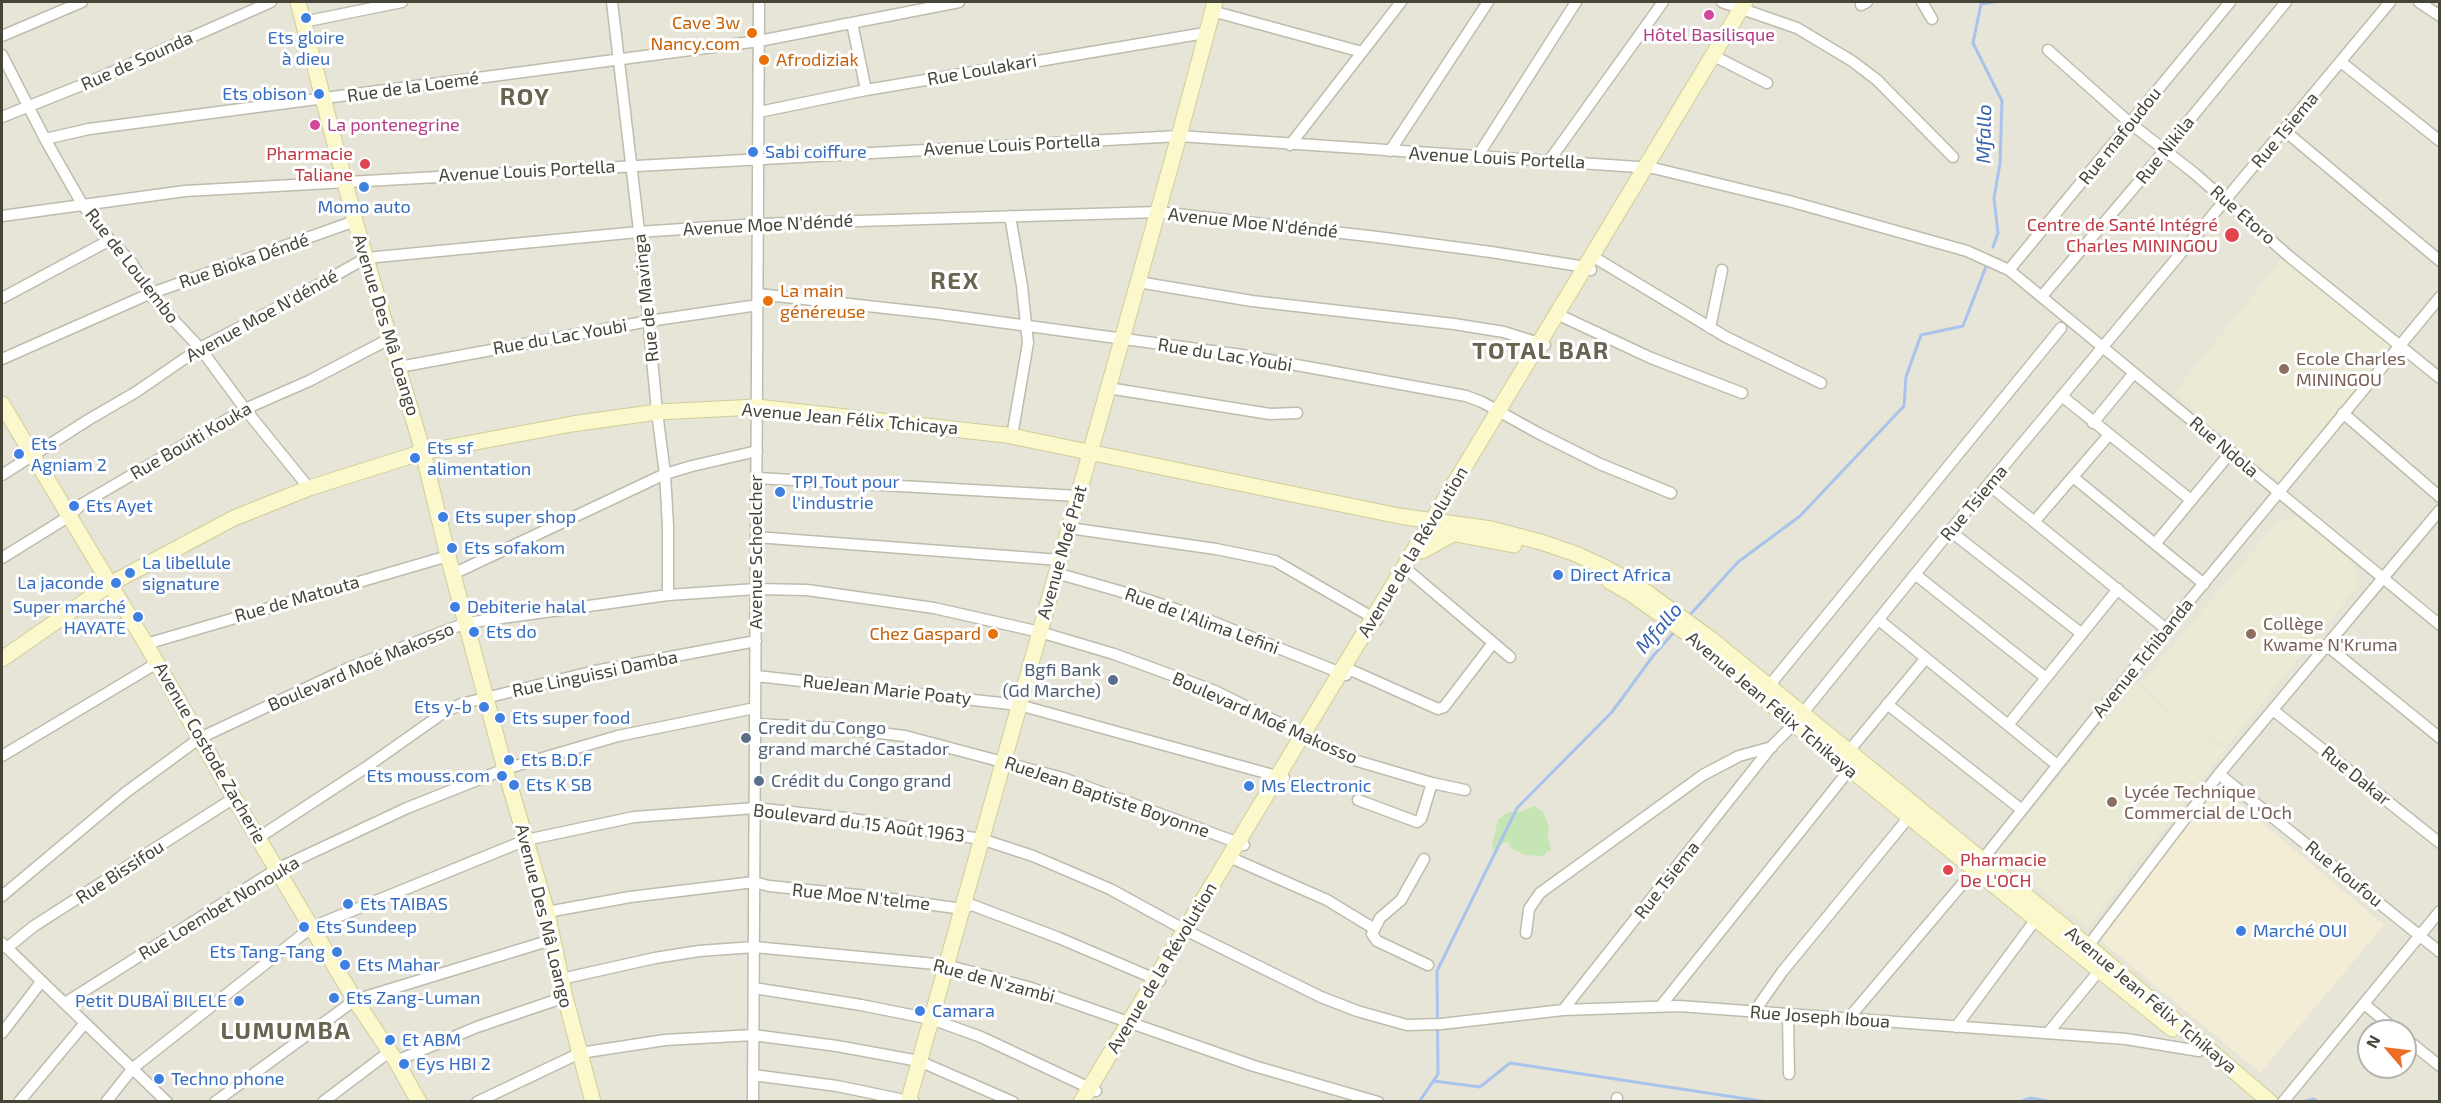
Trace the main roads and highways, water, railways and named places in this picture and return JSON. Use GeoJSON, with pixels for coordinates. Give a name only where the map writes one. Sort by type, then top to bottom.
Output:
{"type":"FeatureCollection","features":[{"type":"Feature","properties":{"kind":"waterway","name":"Mfallo"},"geometry":{"type":"LineString","coordinates":[[1993,247],[1998,233],[1994,198],[2000,163],[2002,101],[1973,43],[1981,4],[1994,2]]}},
{"type":"Feature","properties":{"kind":"waterway","name":"Mfallo"},"geometry":{"type":"LineString","coordinates":[[1688,617],[1738,562],[1800,516],[1904,406],[1906,377],[1921,335],[1963,326],[1987,264]]}},
{"type":"Feature","properties":{"kind":"waterway","name":"Mfallo"},"geometry":{"type":"LineString","coordinates":[[1419,1102],[1438,1074],[1437,971],[1517,808],[1612,712],[1653,656],[1675,631]]}},
{"type":"Feature","properties":{"kind":"waterway"},"geometry":{"type":"LineString","coordinates":[[1434,1081],[1480,1087],[1510,1063],[1767,1102]]}},
{"type":"Feature","properties":{"kind":"waterway"},"geometry":{"type":"LineString","coordinates":[[2019,1102],[2031,1098],[2051,1102]]}},
{"type":"Feature","properties":{"kind":"waterway"},"geometry":{"type":"LineString","coordinates":[[2302,1102],[2314,1099],[2318,1102]]}},
{"type":"Feature","properties":{"kind":"place","name":"Hôtel Basilisque"},"geometry":{"type":"Point","coordinates":[1709,15]}},
{"type":"Feature","properties":{"kind":"place","name":"Ets gloire à dieu"},"geometry":{"type":"Point","coordinates":[306,18]}},
{"type":"Feature","properties":{"kind":"place","name":"Cave 3w Nancy.com"},"geometry":{"type":"Point","coordinates":[752,33]}},
{"type":"Feature","properties":{"kind":"place","name":"Afrodiziak"},"geometry":{"type":"Point","coordinates":[764,60]}},
{"type":"Feature","properties":{"kind":"place","name":"Ets obison"},"geometry":{"type":"Point","coordinates":[319,94]}},
{"type":"Feature","properties":{"kind":"place","name":"La pontenegrine"},"geometry":{"type":"Point","coordinates":[315,125]}},
{"type":"Feature","properties":{"kind":"place","name":"Sabi coiffure"},"geometry":{"type":"Point","coordinates":[753,152]}},
{"type":"Feature","properties":{"kind":"place","name":"Pharmacie Taliane"},"geometry":{"type":"Point","coordinates":[365,164]}},
{"type":"Feature","properties":{"kind":"place","name":"Momo auto"},"geometry":{"type":"Point","coordinates":[364,187]}},
{"type":"Feature","properties":{"kind":"place","name":"Centre de Santé Intégré Charles MININGOU"},"geometry":{"type":"Point","coordinates":[2232,235]}},
{"type":"Feature","properties":{"kind":"place","name":"La main généreuse"},"geometry":{"type":"Point","coordinates":[768,301]}},
{"type":"Feature","properties":{"kind":"place","name":"Ecole Charles MININGOU"},"geometry":{"type":"Point","coordinates":[2284,369]}},
{"type":"Feature","properties":{"kind":"place","name":"Ets Agniam 2"},"geometry":{"type":"Point","coordinates":[19,454]}},
{"type":"Feature","properties":{"kind":"place","name":"Ets sf alimentation"},"geometry":{"type":"Point","coordinates":[415,458]}},
{"type":"Feature","properties":{"kind":"place","name":"TPI Tout pour l'industrie"},"geometry":{"type":"Point","coordinates":[780,492]}},
{"type":"Feature","properties":{"kind":"place","name":"Ets Ayet"},"geometry":{"type":"Point","coordinates":[74,506]}},
{"type":"Feature","properties":{"kind":"place","name":"Ets super shop"},"geometry":{"type":"Point","coordinates":[443,517]}},
{"type":"Feature","properties":{"kind":"place","name":"Ets sofakom"},"geometry":{"type":"Point","coordinates":[452,548]}},
{"type":"Feature","properties":{"kind":"place","name":"La libellule signature"},"geometry":{"type":"Point","coordinates":[130,573]}},
{"type":"Feature","properties":{"kind":"place","name":"Direct Africa"},"geometry":{"type":"Point","coordinates":[1558,575]}},
{"type":"Feature","properties":{"kind":"place","name":"La jaconde"},"geometry":{"type":"Point","coordinates":[116,583]}},
{"type":"Feature","properties":{"kind":"place","name":"Debiterie halal"},"geometry":{"type":"Point","coordinates":[455,607]}},
{"type":"Feature","properties":{"kind":"place","name":"Super marché HAYATE"},"geometry":{"type":"Point","coordinates":[138,617]}},
{"type":"Feature","properties":{"kind":"place","name":"Ets do"},"geometry":{"type":"Point","coordinates":[474,632]}},
{"type":"Feature","properties":{"kind":"place","name":"Chez Gaspard"},"geometry":{"type":"Point","coordinates":[993,634]}},
{"type":"Feature","properties":{"kind":"place","name":"Collège Kwame N'Kruma"},"geometry":{"type":"Point","coordinates":[2251,634]}},
{"type":"Feature","properties":{"kind":"place","name":"Bgfi Bank (Gd Marche)"},"geometry":{"type":"Point","coordinates":[1113,680]}},
{"type":"Feature","properties":{"kind":"place","name":"Ets y-b"},"geometry":{"type":"Point","coordinates":[484,707]}},
{"type":"Feature","properties":{"kind":"place","name":"Ets super food"},"geometry":{"type":"Point","coordinates":[500,718]}},
{"type":"Feature","properties":{"kind":"place","name":"Credit du Congo grand marché Castador"},"geometry":{"type":"Point","coordinates":[746,738]}},
{"type":"Feature","properties":{"kind":"place","name":"Ets B.D.F"},"geometry":{"type":"Point","coordinates":[509,760]}},
{"type":"Feature","properties":{"kind":"place","name":"Ets mouss.com"},"geometry":{"type":"Point","coordinates":[502,776]}},
{"type":"Feature","properties":{"kind":"place","name":"Crédit du Congo grand"},"geometry":{"type":"Point","coordinates":[759,781]}},
{"type":"Feature","properties":{"kind":"place","name":"Ets K SB"},"geometry":{"type":"Point","coordinates":[514,785]}},
{"type":"Feature","properties":{"kind":"place","name":"Ms Electronic"},"geometry":{"type":"Point","coordinates":[1249,786]}},
{"type":"Feature","properties":{"kind":"place","name":"Lycée Technique Commercial de L'Och"},"geometry":{"type":"Point","coordinates":[2112,802]}},
{"type":"Feature","properties":{"kind":"place","name":"Pharmacie De L'OCH"},"geometry":{"type":"Point","coordinates":[1948,870]}},
{"type":"Feature","properties":{"kind":"place","name":"Ets TAIBAS"},"geometry":{"type":"Point","coordinates":[348,904]}},
{"type":"Feature","properties":{"kind":"place","name":"Ets Sundeep"},"geometry":{"type":"Point","coordinates":[304,927]}},
{"type":"Feature","properties":{"kind":"place","name":"Marché OUI"},"geometry":{"type":"Point","coordinates":[2241,931]}},
{"type":"Feature","properties":{"kind":"place","name":"Ets Tang-Tang"},"geometry":{"type":"Point","coordinates":[337,952]}},
{"type":"Feature","properties":{"kind":"place","name":"Ets Mahar"},"geometry":{"type":"Point","coordinates":[345,965]}},
{"type":"Feature","properties":{"kind":"place","name":"Ets Zang-Luman"},"geometry":{"type":"Point","coordinates":[334,998]}},
{"type":"Feature","properties":{"kind":"place","name":"Petit DUBAÏ BILELE"},"geometry":{"type":"Point","coordinates":[239,1001]}},
{"type":"Feature","properties":{"kind":"place","name":"Camara"},"geometry":{"type":"Point","coordinates":[920,1011]}},
{"type":"Feature","properties":{"kind":"place","name":"Et ABM"},"geometry":{"type":"Point","coordinates":[390,1040]}},
{"type":"Feature","properties":{"kind":"place","name":"Eys HBI 2"},"geometry":{"type":"Point","coordinates":[404,1064]}},
{"type":"Feature","properties":{"kind":"place","name":"Techno phone"},"geometry":{"type":"Point","coordinates":[159,1079]}},
{"type":"Feature","properties":{"kind":"district","name":"ROY"},"geometry":{"type":"Point","coordinates":[525,97]}},
{"type":"Feature","properties":{"kind":"district","name":"REX"},"geometry":{"type":"Point","coordinates":[955,281]}},
{"type":"Feature","properties":{"kind":"district","name":"TOTAL BAR"},"geometry":{"type":"Point","coordinates":[1541,351]}},
{"type":"Feature","properties":{"kind":"district","name":"LUMUMBA"},"geometry":{"type":"Point","coordinates":[286,1031]}}]}
